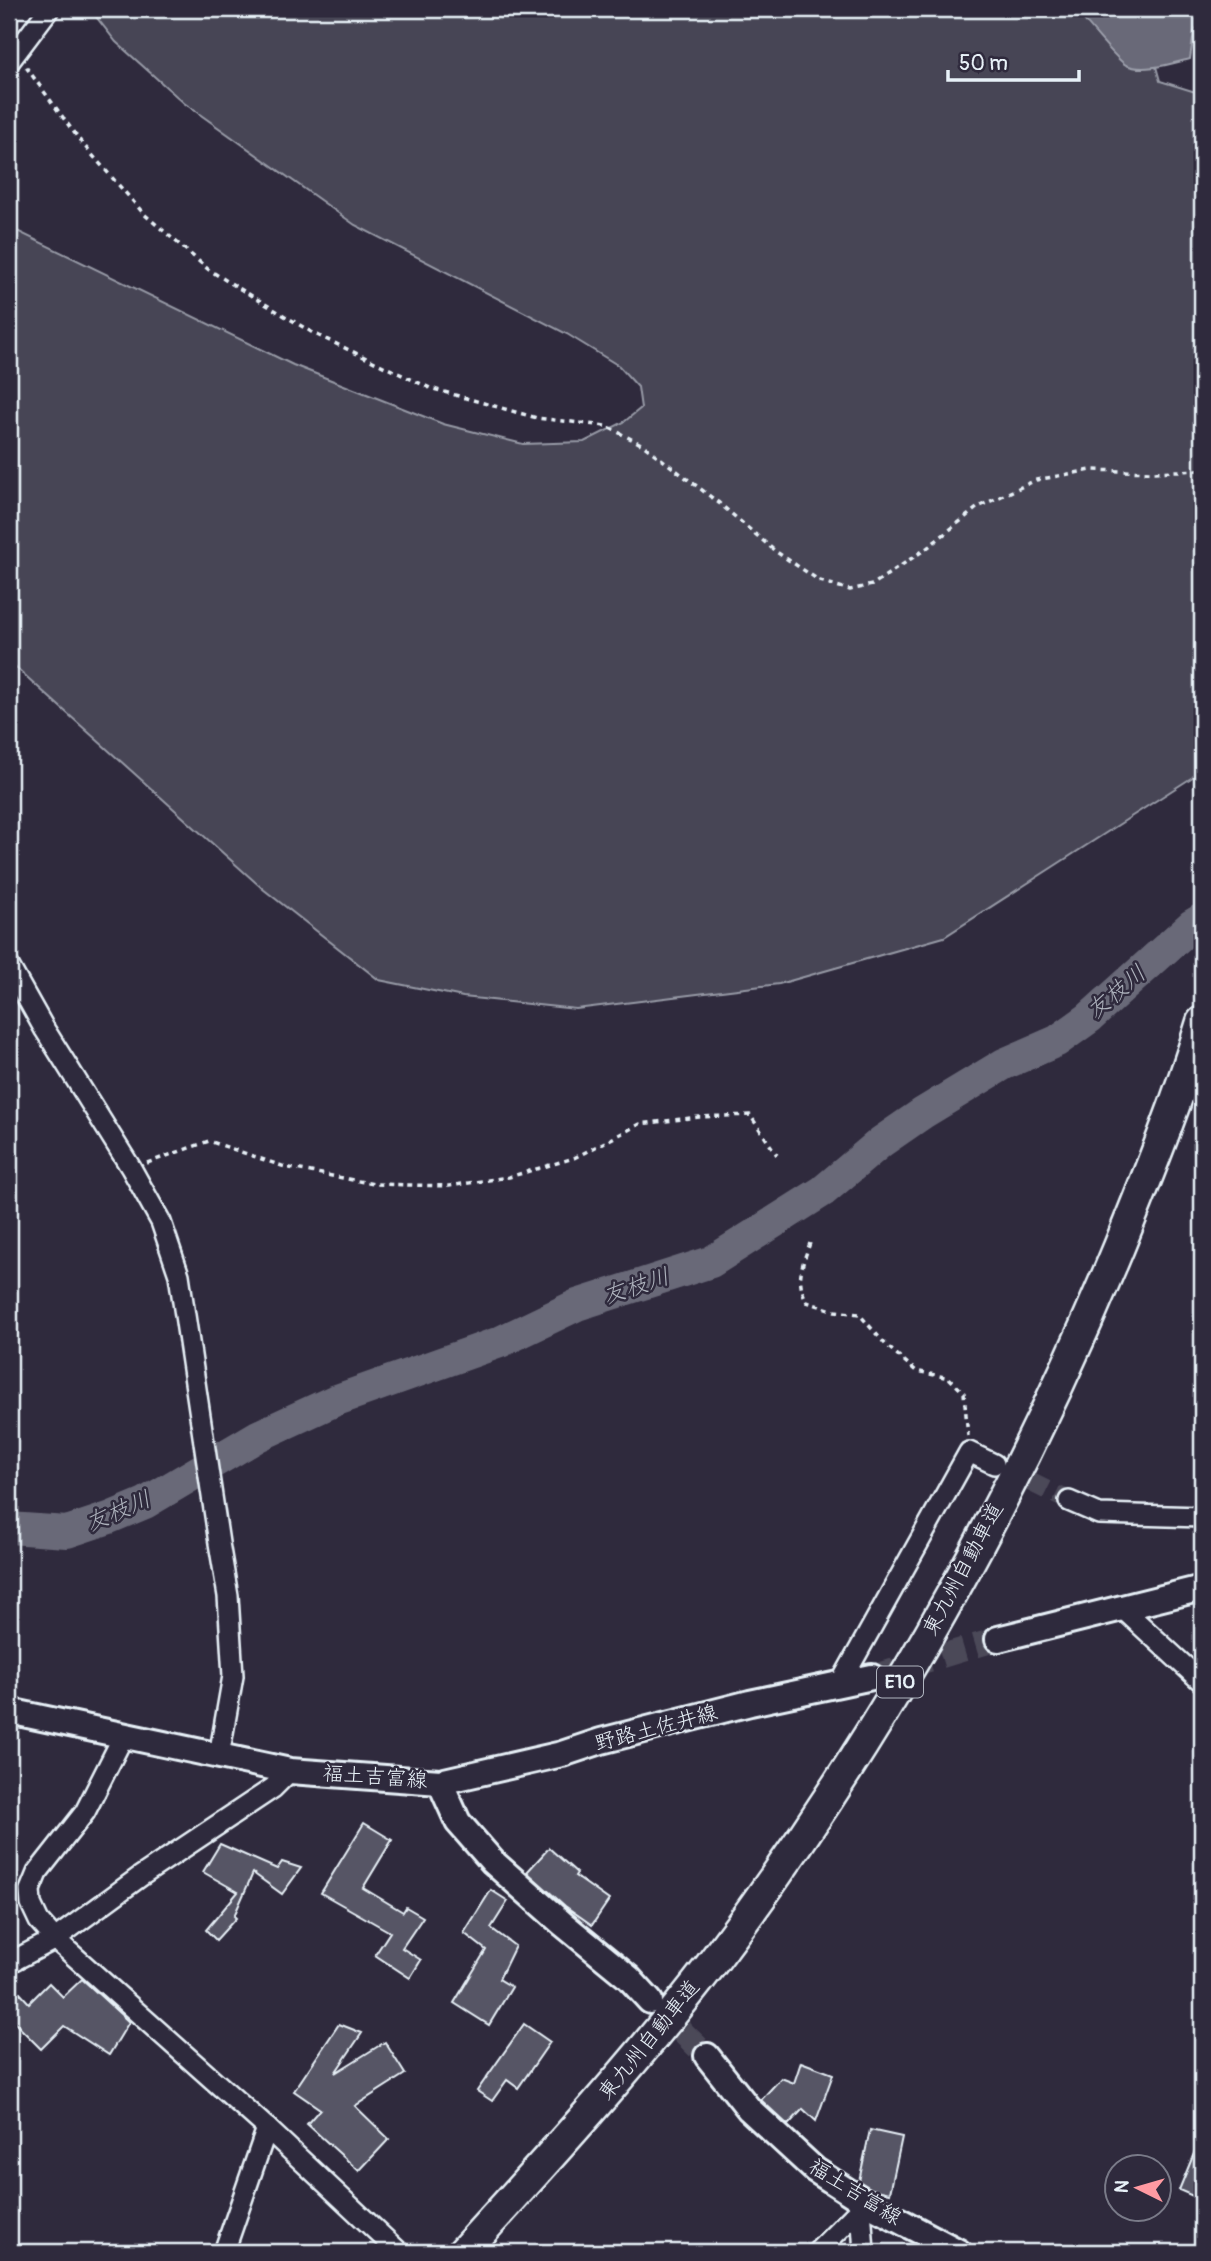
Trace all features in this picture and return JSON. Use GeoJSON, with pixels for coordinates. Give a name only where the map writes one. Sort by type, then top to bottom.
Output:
{"type":"FeatureCollection","features":[{"type":"Feature","properties":{"kind":"highway","name":"東九州自動車道"},"geometry":{"type":"LineString","coordinates":[[463,2252],[629,2067],[710,1966],[788,1859],[872,1731],[939,1616],[1032,1440],[1094,1305],[1147,1177],[1201,1025]]}},
{"type":"Feature","properties":{"kind":"main road"},"geometry":{"type":"LineString","coordinates":[[998,1639],[1202,1588]]}},
{"type":"Feature","properties":{"kind":"main road","name":"野路土佐井線"},"geometry":{"type":"LineString","coordinates":[[440,1782],[522,1765],[750,1703],[872,1677]]}},
{"type":"Feature","properties":{"kind":"main road","name":"福土吉富線"},"geometry":{"type":"LineString","coordinates":[[9,1711],[290,1771],[440,1782],[458,1822],[494,1862],[629,1978],[650,2001]]}},
{"type":"Feature","properties":{"kind":"main road","name":"福土吉富線"},"geometry":{"type":"LineString","coordinates":[[707,2056],[749,2109],[815,2170],[863,2206],[959,2252]]}},
{"type":"Feature","properties":{"kind":"street"},"geometry":{"type":"LineString","coordinates":[[12,57],[49,9]]}},
{"type":"Feature","properties":{"kind":"street"},"geometry":{"type":"LineString","coordinates":[[9,966],[161,1222],[179,1275],[228,1596],[233,1676],[219,1756]]}},
{"type":"Feature","properties":{"kind":"street"},"geometry":{"type":"LineString","coordinates":[[840,1684],[969,1452],[994,1464]]}},
{"type":"Feature","properties":{"kind":"street"},"geometry":{"type":"LineString","coordinates":[[1069,1501],[1099,1514],[1202,1517]]}},
{"type":"Feature","properties":{"kind":"street"},"geometry":{"type":"LineString","coordinates":[[1123,1609],[1202,1682]]}},
{"type":"Feature","properties":{"kind":"street"},"geometry":{"type":"LineString","coordinates":[[123,1737],[85,1812],[37,1873],[30,1890],[31,1905],[39,1921],[55,1939],[267,2128],[399,2252]]}},
{"type":"Feature","properties":{"kind":"street"},"geometry":{"type":"LineString","coordinates":[[9,1963],[55,1939],[273,1788],[290,1771]]}},
{"type":"Feature","properties":{"kind":"street"},"geometry":{"type":"LineString","coordinates":[[223,2252],[267,2128]]}},
{"type":"Feature","properties":{"kind":"street"},"geometry":{"type":"LineString","coordinates":[[817,2252],[863,2206]]}},
{"type":"Feature","properties":{"kind":"street"},"geometry":{"type":"LineString","coordinates":[[863,2206],[864,2252]]}},
{"type":"Feature","properties":{"kind":"path"},"geometry":{"type":"LineString","coordinates":[[12,57],[144,214],[209,270],[313,334],[430,388],[537,418],[606,426],[643,444],[775,551],[820,581],[849,590],[872,585],[927,548],[978,507],[1036,480],[1091,470],[1202,470]]}},
{"type":"Feature","properties":{"kind":"path"},"geometry":{"type":"LineString","coordinates":[[131,1168],[209,1141],[285,1167],[374,1184],[449,1186],[509,1177],[574,1158],[640,1124],[699,1117],[750,1115],[777,1155]]}},
{"type":"Feature","properties":{"kind":"path"},"geometry":{"type":"LineString","coordinates":[[810,1244],[800,1270],[800,1290],[807,1303],[859,1314],[886,1345],[915,1371],[949,1378],[964,1393],[969,1452]]}},
{"type":"Feature","properties":{"kind":"shaded area"},"geometry":{"type":"Polygon","coordinates":[[[90,9],[1140,9],[1160,81],[1202,94],[1202,771],[944,937],[779,984],[576,1009],[463,997],[379,980],[263,889],[9,661],[9,227],[293,365],[443,424],[523,444],[584,442],[624,422],[641,408],[638,387],[619,366],[567,334],[355,225],[184,103],[116,42],[90,9]]]}},
{"type":"Feature","properties":{"kind":"water"},"geometry":{"type":"Polygon","coordinates":[[[1075,9],[1202,9],[1202,22],[1194,32],[1190,59],[1141,68],[1126,65],[1115,56],[1075,9]]]}},
{"type":"Feature","properties":{"kind":"building"},"geometry":{"type":"Polygon","coordinates":[[[364,1823],[392,1840],[363,1888],[403,1912],[406,1907],[423,1917],[402,1948],[421,1960],[410,1978],[375,1955],[390,1932],[321,1893],[364,1823]]]}},
{"type":"Feature","properties":{"kind":"building"},"geometry":{"type":"Polygon","coordinates":[[[220,1844],[277,1869],[282,1862],[301,1868],[282,1894],[253,1873],[234,1916],[236,1918],[216,1940],[206,1930],[238,1892],[203,1872],[220,1844]]]}},
{"type":"Feature","properties":{"kind":"building"},"geometry":{"type":"Polygon","coordinates":[[[549,1848],[577,1873],[575,1876],[609,1900],[592,1925],[565,1906],[527,1872],[549,1848]]]}},
{"type":"Feature","properties":{"kind":"building"},"geometry":{"type":"Polygon","coordinates":[[[491,1890],[508,1901],[491,1928],[515,1946],[499,1979],[512,1987],[489,2025],[454,2003],[486,1950],[464,1933],[491,1890]]]}},
{"type":"Feature","properties":{"kind":"building"},"geometry":{"type":"Polygon","coordinates":[[[82,1979],[129,2022],[109,2055],[64,2026],[41,2049],[9,2017],[9,1981],[29,2003],[49,1983],[63,1997],[82,1979]]]}},
{"type":"Feature","properties":{"kind":"building"},"geometry":{"type":"Polygon","coordinates":[[[339,2024],[362,2033],[335,2073],[385,2042],[405,2074],[355,2106],[389,2139],[359,2171],[307,2124],[320,2109],[294,2091],[339,2024]]]}},
{"type":"Feature","properties":{"kind":"building"},"geometry":{"type":"Polygon","coordinates":[[[524,2024],[550,2042],[518,2088],[507,2080],[492,2101],[477,2091],[524,2024]]]}},
{"type":"Feature","properties":{"kind":"building"},"geometry":{"type":"Polygon","coordinates":[[[801,2062],[833,2074],[816,2121],[803,2109],[788,2125],[761,2100],[781,2078],[794,2083],[801,2062]]]}},
{"type":"Feature","properties":{"kind":"building"},"geometry":{"type":"Polygon","coordinates":[[[870,2130],[902,2137],[890,2193],[872,2189],[859,2181],[870,2130]]]}},
{"type":"Feature","properties":{"kind":"building"},"geometry":{"type":"Polygon","coordinates":[[[1202,2134],[1202,2200],[1179,2190],[1202,2134]]]}},
{"type":"Feature","properties":{"kind":"waterway","name":"友枝川"},"geometry":{"type":"LineString","coordinates":[[9,1528],[67,1532],[109,1518],[145,1503],[258,1436],[334,1401],[500,1342],[577,1305],[711,1262],[823,1191],[881,1142],[923,1113],[1004,1064],[1057,1041],[1089,1018],[1202,919]]}},
{"type":"Feature","properties":{"kind":"tunnel"},"geometry":{"type":"LineString","coordinates":[[1004,1469],[1069,1501]]}},
{"type":"Feature","properties":{"kind":"tunnel"},"geometry":{"type":"LineString","coordinates":[[872,1677],[998,1639]]}},
{"type":"Feature","properties":{"kind":"tunnel"},"geometry":{"type":"LineString","coordinates":[[655,2006],[707,2056]]}}]}
